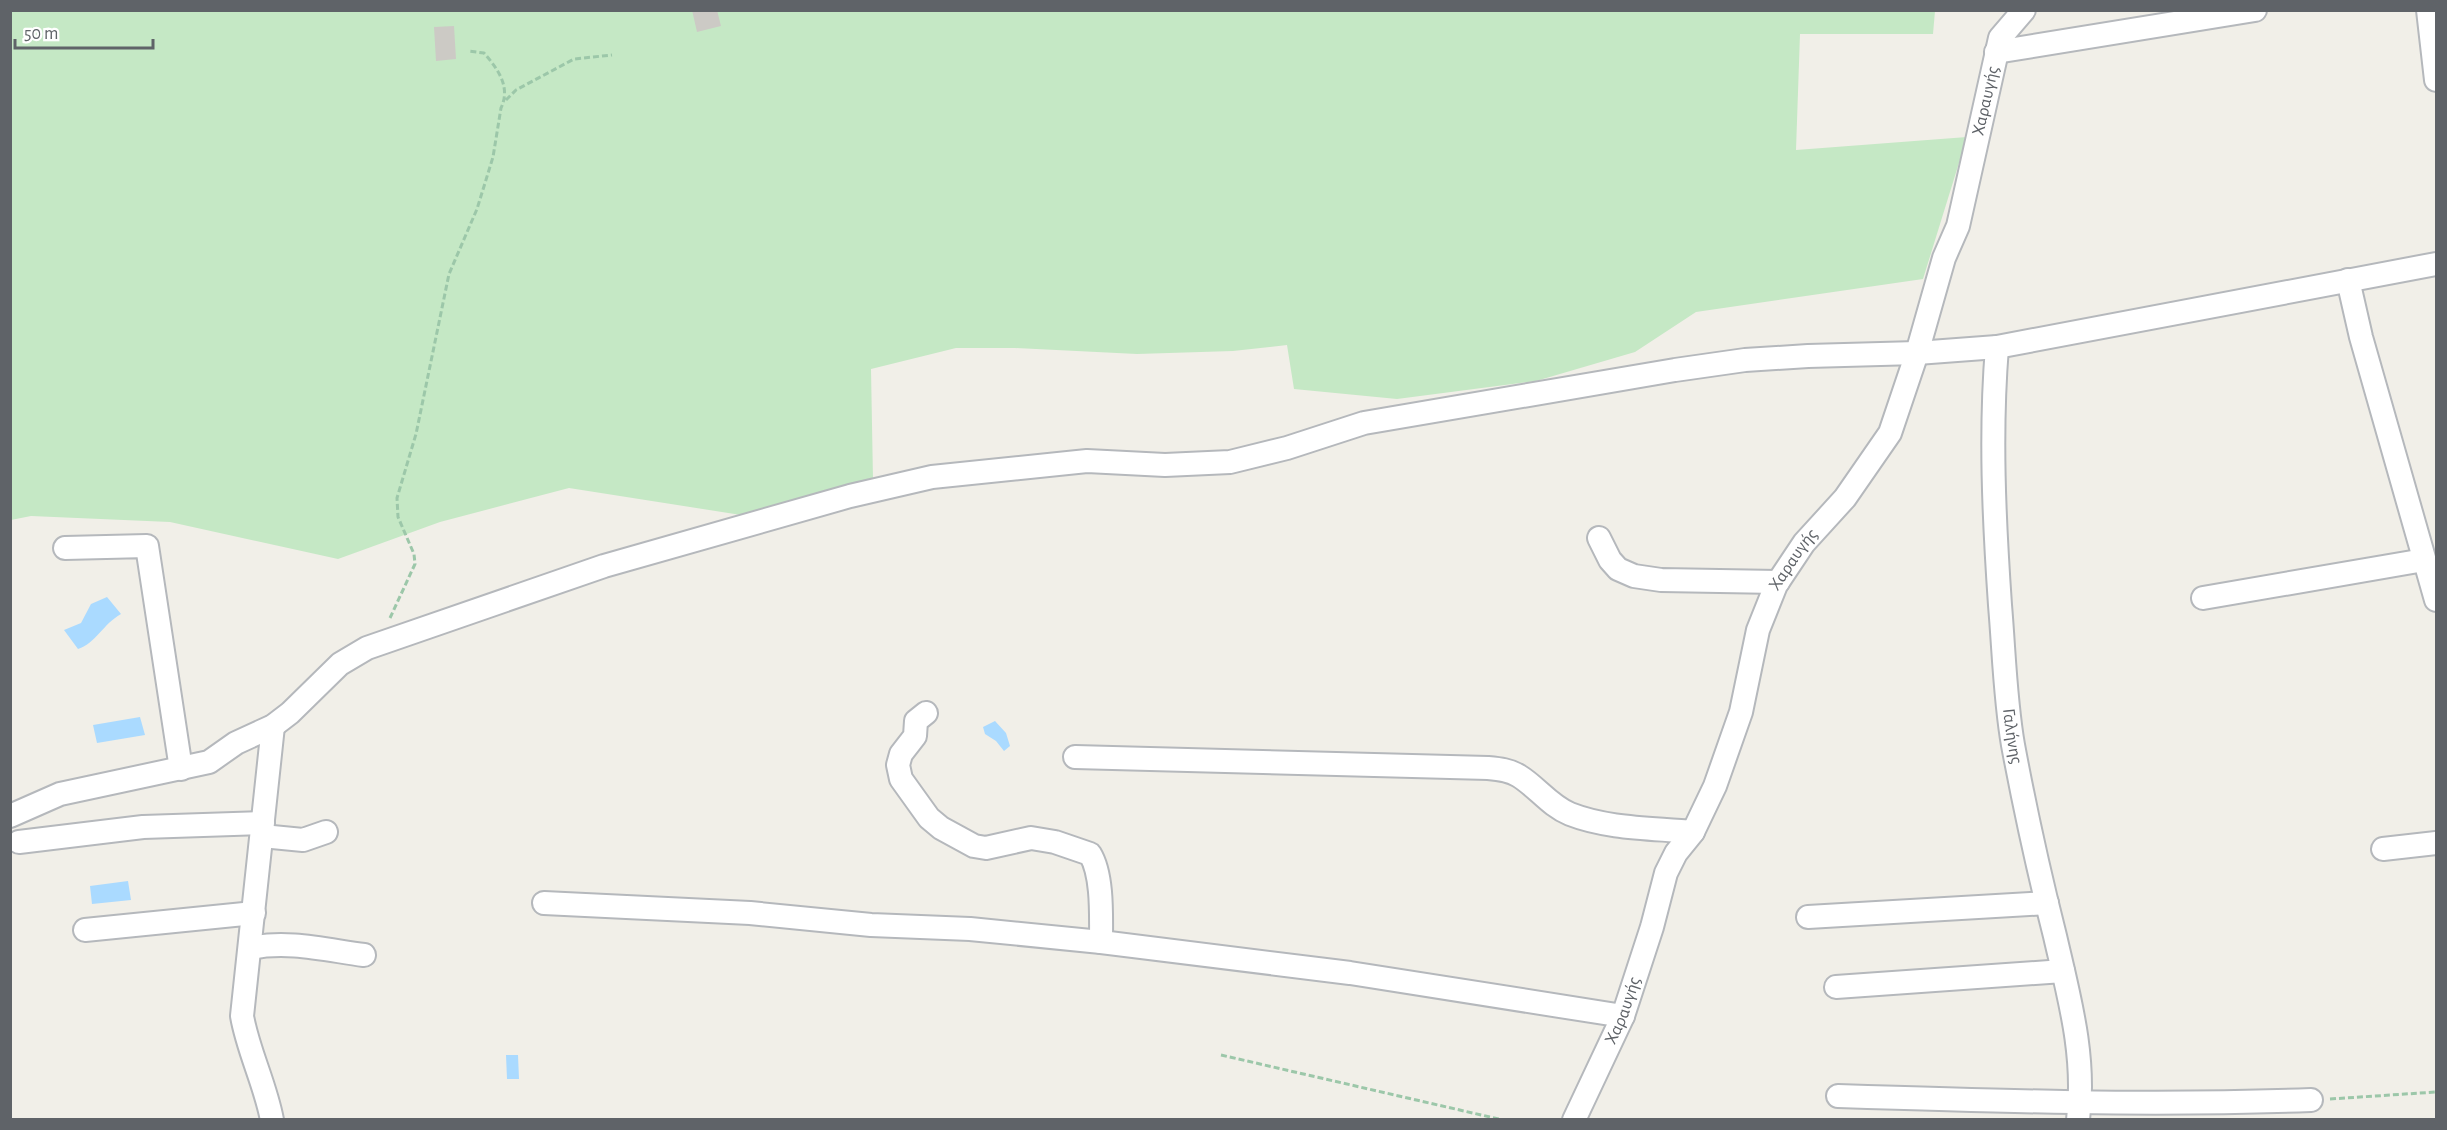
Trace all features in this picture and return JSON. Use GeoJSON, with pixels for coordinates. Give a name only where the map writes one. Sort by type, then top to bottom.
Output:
{"type":"FeatureCollection","features":[{"type":"Feature","properties":{"kind":"street","name":"Χαραυγής"},"geometry":{"type":"LineString","coordinates":[[1574,1119],[1623,1016],[1652,927],[1666,873],[1676,853],[1693,832],[1714,786],[1741,712],[1758,630],[1778,582],[1804,543],[1845,498],[1890,433],[1917,353],[1944,258],[1958,226],[2000,38],[2024,10]]}},
{"type":"Feature","properties":{"kind":"street"},"geometry":{"type":"LineString","coordinates":[[1996,52],[2255,10]]}},
{"type":"Feature","properties":{"kind":"street"},"geometry":{"type":"LineString","coordinates":[[2428,10],[2436,80]]}},
{"type":"Feature","properties":{"kind":"street"},"geometry":{"type":"LineString","coordinates":[[10,816],[60,794],[210,762],[236,743],[273,726],[303,701],[339,664],[367,648],[604,566],[850,496],[932,477],[1087,461],[1165,465],[1230,462],[1287,448],[1364,423],[1675,370],[1787,357],[1917,353],[1997,346],[2170,316],[2436,264]]}},
{"type":"Feature","properties":{"kind":"street"},"geometry":{"type":"LineString","coordinates":[[2348,280],[2361,337],[2436,600]]}},
{"type":"Feature","properties":{"kind":"street","name":"Γαλήνης"},"geometry":{"type":"LineString","coordinates":[[1997,346],[1992,408],[1993,513],[2005,677],[2013,744],[2047,903],[2070,995],[2080,1064],[2079,1110]]}},
{"type":"Feature","properties":{"kind":"street"},"geometry":{"type":"LineString","coordinates":[[1599,538],[1610,560],[1618,569],[1634,576],[1661,580],[1778,582]]}},
{"type":"Feature","properties":{"kind":"street"},"geometry":{"type":"LineString","coordinates":[[65,548],[147,546],[181,769]]}},
{"type":"Feature","properties":{"kind":"street"},"geometry":{"type":"LineString","coordinates":[[2203,598],[2424,560]]}},
{"type":"Feature","properties":{"kind":"street"},"geometry":{"type":"LineString","coordinates":[[926,713],[916,721],[915,736],[901,753],[898,765],[901,779],[929,818],[941,828],[974,846],[986,848],[1031,838],[1055,842],[1090,854],[1097,869],[1101,942]]}},
{"type":"Feature","properties":{"kind":"street"},"geometry":{"type":"LineString","coordinates":[[272,1119],[267,1092],[245,1034],[242,1016],[273,726]]}},
{"type":"Feature","properties":{"kind":"street"},"geometry":{"type":"LineString","coordinates":[[1075,757],[1488,768],[1519,775],[1568,813],[1587,819],[1693,832]]}},
{"type":"Feature","properties":{"kind":"street"},"geometry":{"type":"LineString","coordinates":[[19,842],[143,828],[263,829],[303,840],[326,831]]}},
{"type":"Feature","properties":{"kind":"street"},"geometry":{"type":"LineString","coordinates":[[2383,849],[2436,843]]}},
{"type":"Feature","properties":{"kind":"street"},"geometry":{"type":"LineString","coordinates":[[544,903],[750,913],[871,926],[961,928],[1101,942],[1350,973],[1623,1016]]}},
{"type":"Feature","properties":{"kind":"street"},"geometry":{"type":"LineString","coordinates":[[1808,917],[2047,903]]}},
{"type":"Feature","properties":{"kind":"street"},"geometry":{"type":"LineString","coordinates":[[84,930],[254,913]]}},
{"type":"Feature","properties":{"kind":"street"},"geometry":{"type":"LineString","coordinates":[[250,948],[270,944],[292,945],[364,955]]}},
{"type":"Feature","properties":{"kind":"street"},"geometry":{"type":"LineString","coordinates":[[1836,987],[2063,971]]}},
{"type":"Feature","properties":{"kind":"street"},"geometry":{"type":"LineString","coordinates":[[1838,1096],[2079,1110],[2311,1100]]}},
{"type":"Feature","properties":{"kind":"path"},"geometry":{"type":"LineString","coordinates":[[367,648],[390,619],[415,564],[414,554],[398,517],[397,498],[416,434],[450,274],[480,199],[493,157],[504,101],[505,88],[491,60],[484,52],[468,51]]}},
{"type":"Feature","properties":{"kind":"path"},"geometry":{"type":"LineString","coordinates":[[504,101],[516,90],[574,59],[612,55]]}},
{"type":"Feature","properties":{"kind":"path"},"geometry":{"type":"LineString","coordinates":[[1221,1055],[1503,1119]]}},
{"type":"Feature","properties":{"kind":"path"},"geometry":{"type":"LineString","coordinates":[[2311,1100],[2436,1092]]}},
{"type":"Feature","properties":{"kind":"green space"},"geometry":{"type":"Polygon","coordinates":[[[10,11],[1935,11],[1933,34],[1800,34],[1796,150],[1967,137],[1923,279],[1696,312],[1635,352],[1536,381],[1397,399],[1294,389],[1287,345],[1233,351],[1137,354],[1015,348],[956,348],[871,369],[873,480],[741,515],[569,488],[440,522],[338,559],[170,522],[31,516],[11,520],[10,11]]]}},
{"type":"Feature","properties":{"kind":"water"},"geometry":{"type":"Polygon","coordinates":[[[107,597],[121,614],[90,642],[78,649],[64,630],[81,623],[91,604],[107,597]]]}},
{"type":"Feature","properties":{"kind":"water"},"geometry":{"type":"Polygon","coordinates":[[[140,717],[145,735],[97,743],[93,725],[140,717]]]}},
{"type":"Feature","properties":{"kind":"water"},"geometry":{"type":"Polygon","coordinates":[[[995,721],[1006,733],[1010,746],[1004,751],[996,741],[985,734],[983,727],[995,721]]]}},
{"type":"Feature","properties":{"kind":"water"},"geometry":{"type":"Polygon","coordinates":[[[128,881],[131,900],[92,904],[90,886],[128,881]]]}},
{"type":"Feature","properties":{"kind":"water"},"geometry":{"type":"Polygon","coordinates":[[[506,1055],[518,1055],[519,1079],[507,1079],[506,1055]]]}},
{"type":"Feature","properties":{"kind":"building"},"geometry":{"type":"Polygon","coordinates":[[[692,10],[717,10],[721,26],[697,32],[692,10]]]}},
{"type":"Feature","properties":{"kind":"building"},"geometry":{"type":"Polygon","coordinates":[[[454,26],[456,59],[436,61],[434,27],[454,26]]]}}]}
